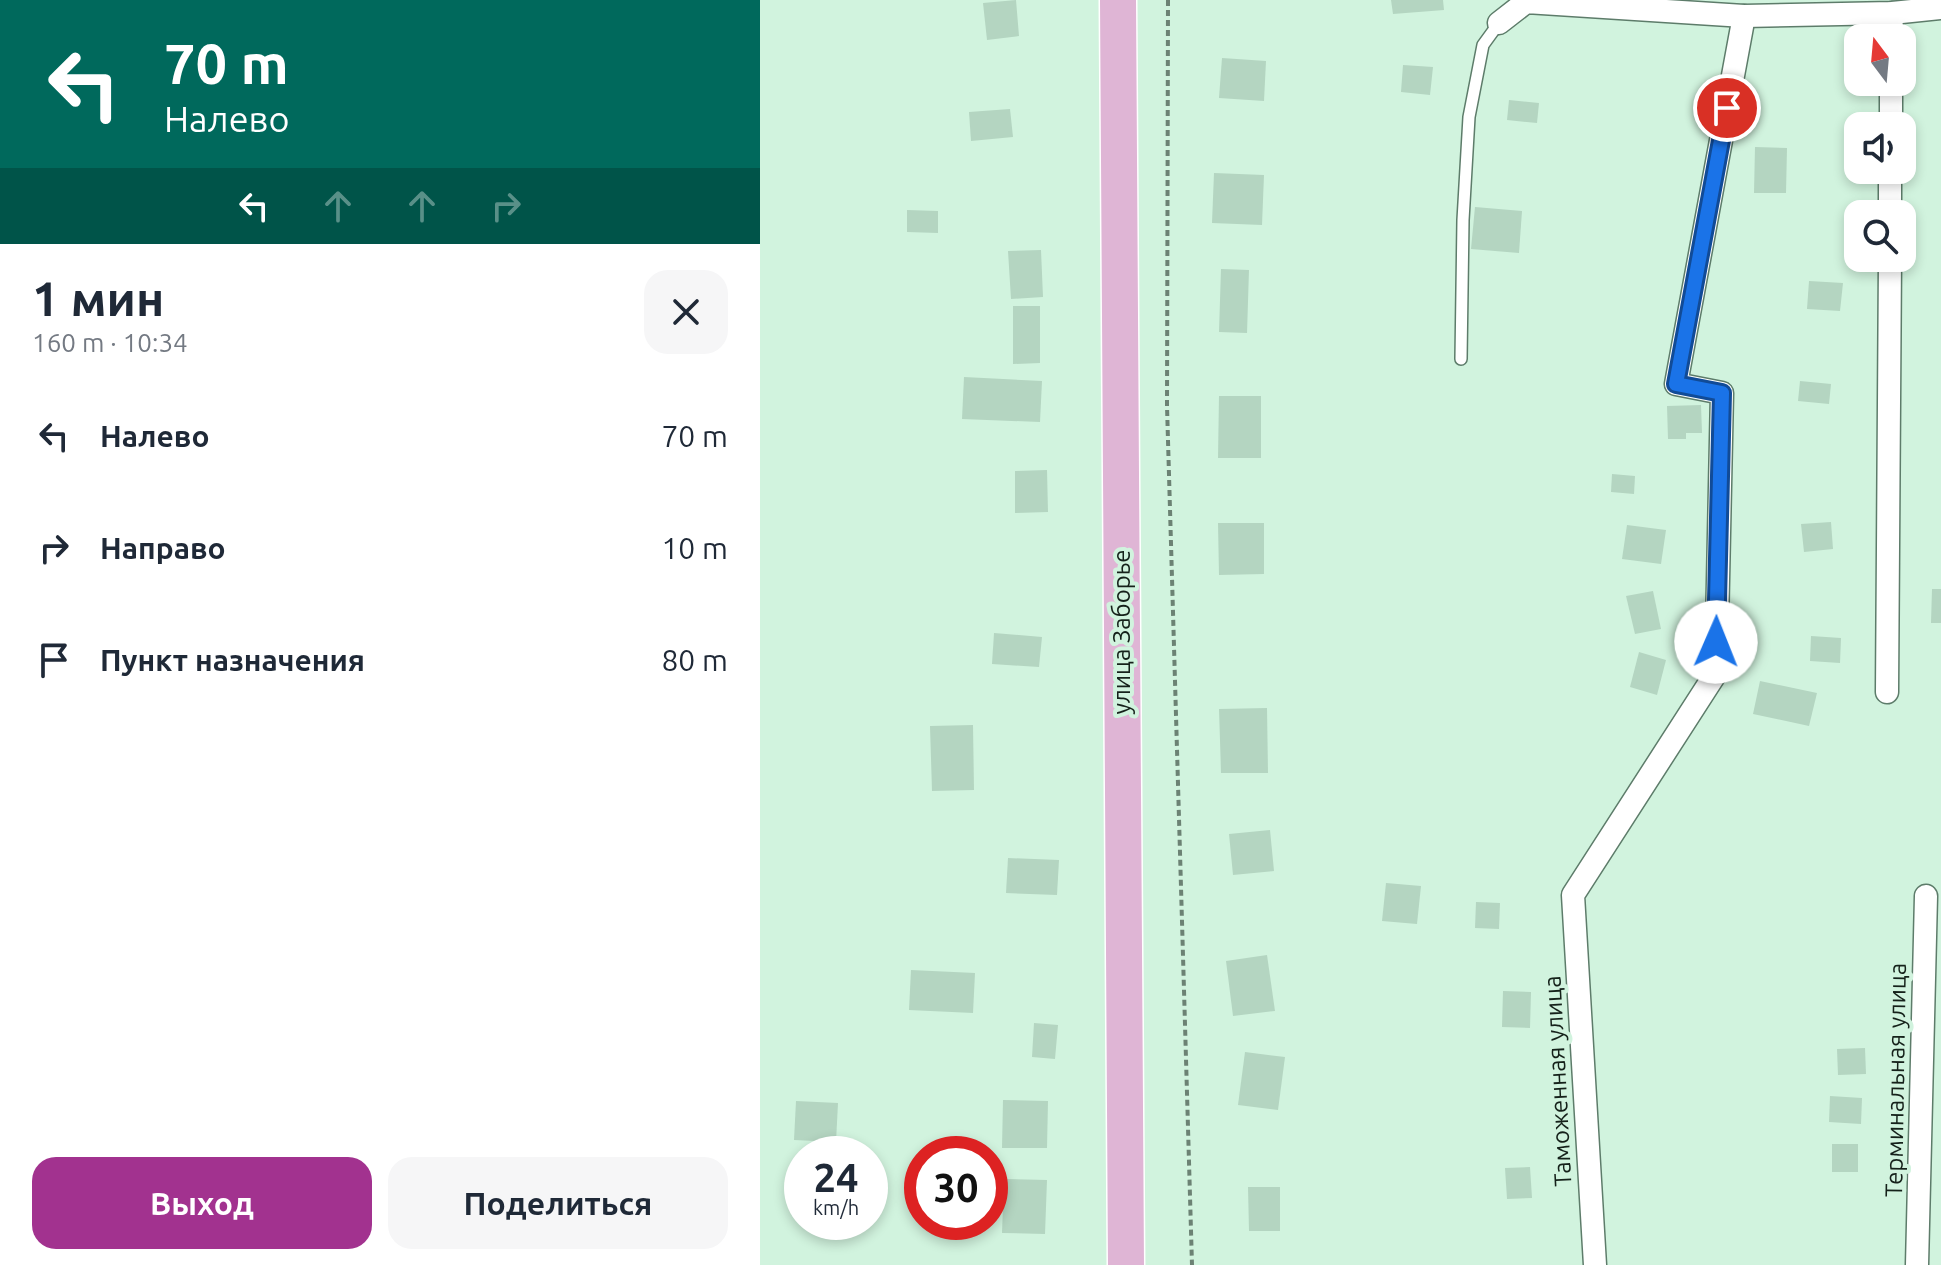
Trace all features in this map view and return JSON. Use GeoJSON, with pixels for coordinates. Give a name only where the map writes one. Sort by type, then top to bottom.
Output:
{"type":"FeatureCollection","features":[{"type":"Feature","properties":{"kind":"main road","name":"улица Заборье"},"geometry":{"type":"LineString","coordinates":[[1118,0],[1126,1265]]}},
{"type":"Feature","properties":{"kind":"street"},"geometry":{"type":"LineString","coordinates":[[1499,23],[1526,2],[1744,16],[1892,13],[1941,8]]}},
{"type":"Feature","properties":{"kind":"street"},"geometry":{"type":"LineString","coordinates":[[1892,13],[1892,24]]}},
{"type":"Feature","properties":{"kind":"street","name":"Таможенная улица"},"geometry":{"type":"LineString","coordinates":[[1595,1265],[1573,895],[1716,673],[1722,393],[1676,384],[1744,16]]}},
{"type":"Feature","properties":{"kind":"street"},"geometry":{"type":"LineString","coordinates":[[1887,692],[1890,272]]}},
{"type":"Feature","properties":{"kind":"street","name":"Терминальная улица"},"geometry":{"type":"LineString","coordinates":[[1917,1265],[1926,896]]}},
{"type":"Feature","properties":{"kind":"lane"},"geometry":{"type":"LineString","coordinates":[[1461,359],[1463,220],[1469,117],[1483,45],[1499,23]]}},
{"type":"Feature","properties":{"kind":"path"},"geometry":{"type":"LineString","coordinates":[[1168,0],[1167,406],[1192,1265]]}},
{"type":"Feature","properties":{"kind":"building"},"geometry":{"type":"Polygon","coordinates":[[[1016,0],[1019,36],[987,40],[983,3],[1016,0]]]}},
{"type":"Feature","properties":{"kind":"building"},"geometry":{"type":"Polygon","coordinates":[[[1391,0],[1443,0],[1444,10],[1393,14],[1391,0]]]}},
{"type":"Feature","properties":{"kind":"building"},"geometry":{"type":"Polygon","coordinates":[[[1222,58],[1266,61],[1264,101],[1219,98],[1222,58]]]}},
{"type":"Feature","properties":{"kind":"building"},"geometry":{"type":"Polygon","coordinates":[[[1403,65],[1433,67],[1430,95],[1401,92],[1403,65]]]}},
{"type":"Feature","properties":{"kind":"building"},"geometry":{"type":"Polygon","coordinates":[[[1509,100],[1539,103],[1537,123],[1507,120],[1509,100]]]}},
{"type":"Feature","properties":{"kind":"building"},"geometry":{"type":"Polygon","coordinates":[[[1010,109],[1013,137],[971,141],[969,112],[1010,109]]]}},
{"type":"Feature","properties":{"kind":"building"},"geometry":{"type":"Polygon","coordinates":[[[1755,147],[1787,148],[1786,193],[1754,193],[1755,147]]]}},
{"type":"Feature","properties":{"kind":"building"},"geometry":{"type":"Polygon","coordinates":[[[1214,173],[1264,175],[1262,225],[1212,223],[1214,173]]]}},
{"type":"Feature","properties":{"kind":"building"},"geometry":{"type":"Polygon","coordinates":[[[1475,207],[1522,211],[1519,253],[1471,249],[1475,207]]]}},
{"type":"Feature","properties":{"kind":"building"},"geometry":{"type":"Polygon","coordinates":[[[907,210],[938,211],[938,233],[907,232],[907,210]]]}},
{"type":"Feature","properties":{"kind":"building"},"geometry":{"type":"Polygon","coordinates":[[[1041,250],[1043,297],[1011,299],[1008,251],[1041,250]]]}},
{"type":"Feature","properties":{"kind":"building"},"geometry":{"type":"Polygon","coordinates":[[[1221,269],[1249,270],[1247,333],[1219,332],[1221,269]]]}},
{"type":"Feature","properties":{"kind":"building"},"geometry":{"type":"Polygon","coordinates":[[[1809,281],[1843,283],[1840,311],[1807,309],[1809,281]]]}},
{"type":"Feature","properties":{"kind":"building"},"geometry":{"type":"Polygon","coordinates":[[[1013,306],[1040,306],[1040,363],[1013,364],[1013,306]]]}},
{"type":"Feature","properties":{"kind":"building"},"geometry":{"type":"Polygon","coordinates":[[[964,377],[1042,381],[1040,422],[962,419],[964,377]]]}},
{"type":"Feature","properties":{"kind":"building"},"geometry":{"type":"Polygon","coordinates":[[[1800,381],[1831,384],[1829,404],[1798,401],[1800,381]]]}},
{"type":"Feature","properties":{"kind":"building"},"geometry":{"type":"Polygon","coordinates":[[[1219,396],[1261,396],[1261,458],[1218,458],[1219,396]]]}},
{"type":"Feature","properties":{"kind":"building"},"geometry":{"type":"Polygon","coordinates":[[[1701,405],[1702,433],[1686,433],[1686,439],[1668,439],[1667,406],[1701,405]]]}},
{"type":"Feature","properties":{"kind":"building"},"geometry":{"type":"Polygon","coordinates":[[[1047,470],[1048,512],[1015,513],[1015,471],[1047,470]]]}},
{"type":"Feature","properties":{"kind":"building"},"geometry":{"type":"Polygon","coordinates":[[[1612,474],[1635,476],[1634,494],[1611,492],[1612,474]]]}},
{"type":"Feature","properties":{"kind":"building"},"geometry":{"type":"Polygon","coordinates":[[[1831,522],[1833,549],[1804,552],[1801,524],[1831,522]]]}},
{"type":"Feature","properties":{"kind":"building"},"geometry":{"type":"Polygon","coordinates":[[[1218,523],[1264,523],[1264,574],[1219,575],[1218,523]]]}},
{"type":"Feature","properties":{"kind":"building"},"geometry":{"type":"Polygon","coordinates":[[[1627,525],[1666,530],[1661,564],[1622,559],[1627,525]]]}},
{"type":"Feature","properties":{"kind":"building"},"geometry":{"type":"Polygon","coordinates":[[[1932,589],[1941,589],[1941,623],[1931,623],[1932,589]]]}},
{"type":"Feature","properties":{"kind":"building"},"geometry":{"type":"Polygon","coordinates":[[[1653,591],[1661,629],[1635,634],[1626,596],[1653,591]]]}},
{"type":"Feature","properties":{"kind":"building"},"geometry":{"type":"Polygon","coordinates":[[[994,633],[1042,637],[1039,667],[992,664],[994,633]]]}},
{"type":"Feature","properties":{"kind":"building"},"geometry":{"type":"Polygon","coordinates":[[[1811,636],[1841,638],[1840,663],[1810,661],[1811,636]]]}},
{"type":"Feature","properties":{"kind":"building"},"geometry":{"type":"Polygon","coordinates":[[[1639,652],[1666,660],[1657,695],[1630,687],[1639,652]]]}},
{"type":"Feature","properties":{"kind":"building"},"geometry":{"type":"Polygon","coordinates":[[[1760,681],[1817,693],[1809,726],[1753,714],[1760,681]]]}},
{"type":"Feature","properties":{"kind":"building"},"geometry":{"type":"Polygon","coordinates":[[[1267,708],[1268,773],[1221,773],[1219,709],[1267,708]]]}},
{"type":"Feature","properties":{"kind":"building"},"geometry":{"type":"Polygon","coordinates":[[[973,725],[974,790],[932,791],[930,726],[973,725]]]}},
{"type":"Feature","properties":{"kind":"building"},"geometry":{"type":"Polygon","coordinates":[[[1270,830],[1274,871],[1233,875],[1229,834],[1270,830]]]}},
{"type":"Feature","properties":{"kind":"building"},"geometry":{"type":"Polygon","coordinates":[[[1008,858],[1059,860],[1057,895],[1006,893],[1008,858]]]}},
{"type":"Feature","properties":{"kind":"building"},"geometry":{"type":"Polygon","coordinates":[[[1386,883],[1421,886],[1417,924],[1382,921],[1386,883]]]}},
{"type":"Feature","properties":{"kind":"building"},"geometry":{"type":"Polygon","coordinates":[[[1476,902],[1500,903],[1499,929],[1475,928],[1476,902]]]}},
{"type":"Feature","properties":{"kind":"building"},"geometry":{"type":"Polygon","coordinates":[[[1267,955],[1275,1011],[1233,1016],[1226,961],[1267,955]]]}},
{"type":"Feature","properties":{"kind":"building"},"geometry":{"type":"Polygon","coordinates":[[[911,970],[975,973],[973,1013],[909,1010],[911,970]]]}},
{"type":"Feature","properties":{"kind":"building"},"geometry":{"type":"Polygon","coordinates":[[[1503,991],[1531,992],[1530,1028],[1502,1027],[1503,991]]]}},
{"type":"Feature","properties":{"kind":"building"},"geometry":{"type":"Polygon","coordinates":[[[1034,1023],[1058,1025],[1055,1059],[1032,1057],[1034,1023]]]}},
{"type":"Feature","properties":{"kind":"building"},"geometry":{"type":"Polygon","coordinates":[[[1865,1048],[1866,1074],[1838,1075],[1837,1049],[1865,1048]]]}},
{"type":"Feature","properties":{"kind":"building"},"geometry":{"type":"Polygon","coordinates":[[[1245,1052],[1285,1057],[1278,1110],[1238,1105],[1245,1052]]]}},
{"type":"Feature","properties":{"kind":"building"},"geometry":{"type":"Polygon","coordinates":[[[1830,1096],[1862,1098],[1861,1124],[1829,1122],[1830,1096]]]}},
{"type":"Feature","properties":{"kind":"building"},"geometry":{"type":"Polygon","coordinates":[[[1003,1100],[1048,1101],[1047,1148],[1008,1148],[1008,1136],[1002,1136],[1003,1100]]]}},
{"type":"Feature","properties":{"kind":"building"},"geometry":{"type":"Polygon","coordinates":[[[796,1101],[838,1103],[836,1136],[794,1136],[796,1101]]]}},
{"type":"Feature","properties":{"kind":"building"},"geometry":{"type":"Polygon","coordinates":[[[1832,1144],[1858,1144],[1858,1172],[1832,1172],[1832,1144]]]}},
{"type":"Feature","properties":{"kind":"building"},"geometry":{"type":"Polygon","coordinates":[[[1530,1167],[1532,1198],[1507,1199],[1505,1168],[1530,1167]]]}},
{"type":"Feature","properties":{"kind":"building"},"geometry":{"type":"Polygon","coordinates":[[[1008,1179],[1047,1180],[1045,1234],[1008,1233],[1008,1179]]]}},
{"type":"Feature","properties":{"kind":"building"},"geometry":{"type":"Polygon","coordinates":[[[1248,1187],[1280,1187],[1280,1231],[1249,1231],[1248,1187]]]}},
{"type":"Feature","properties":{"kind":"route"},"geometry":{"type":"LineString","coordinates":[[1716,642],[1722,393],[1676,384],[1727,108]]}}]}
